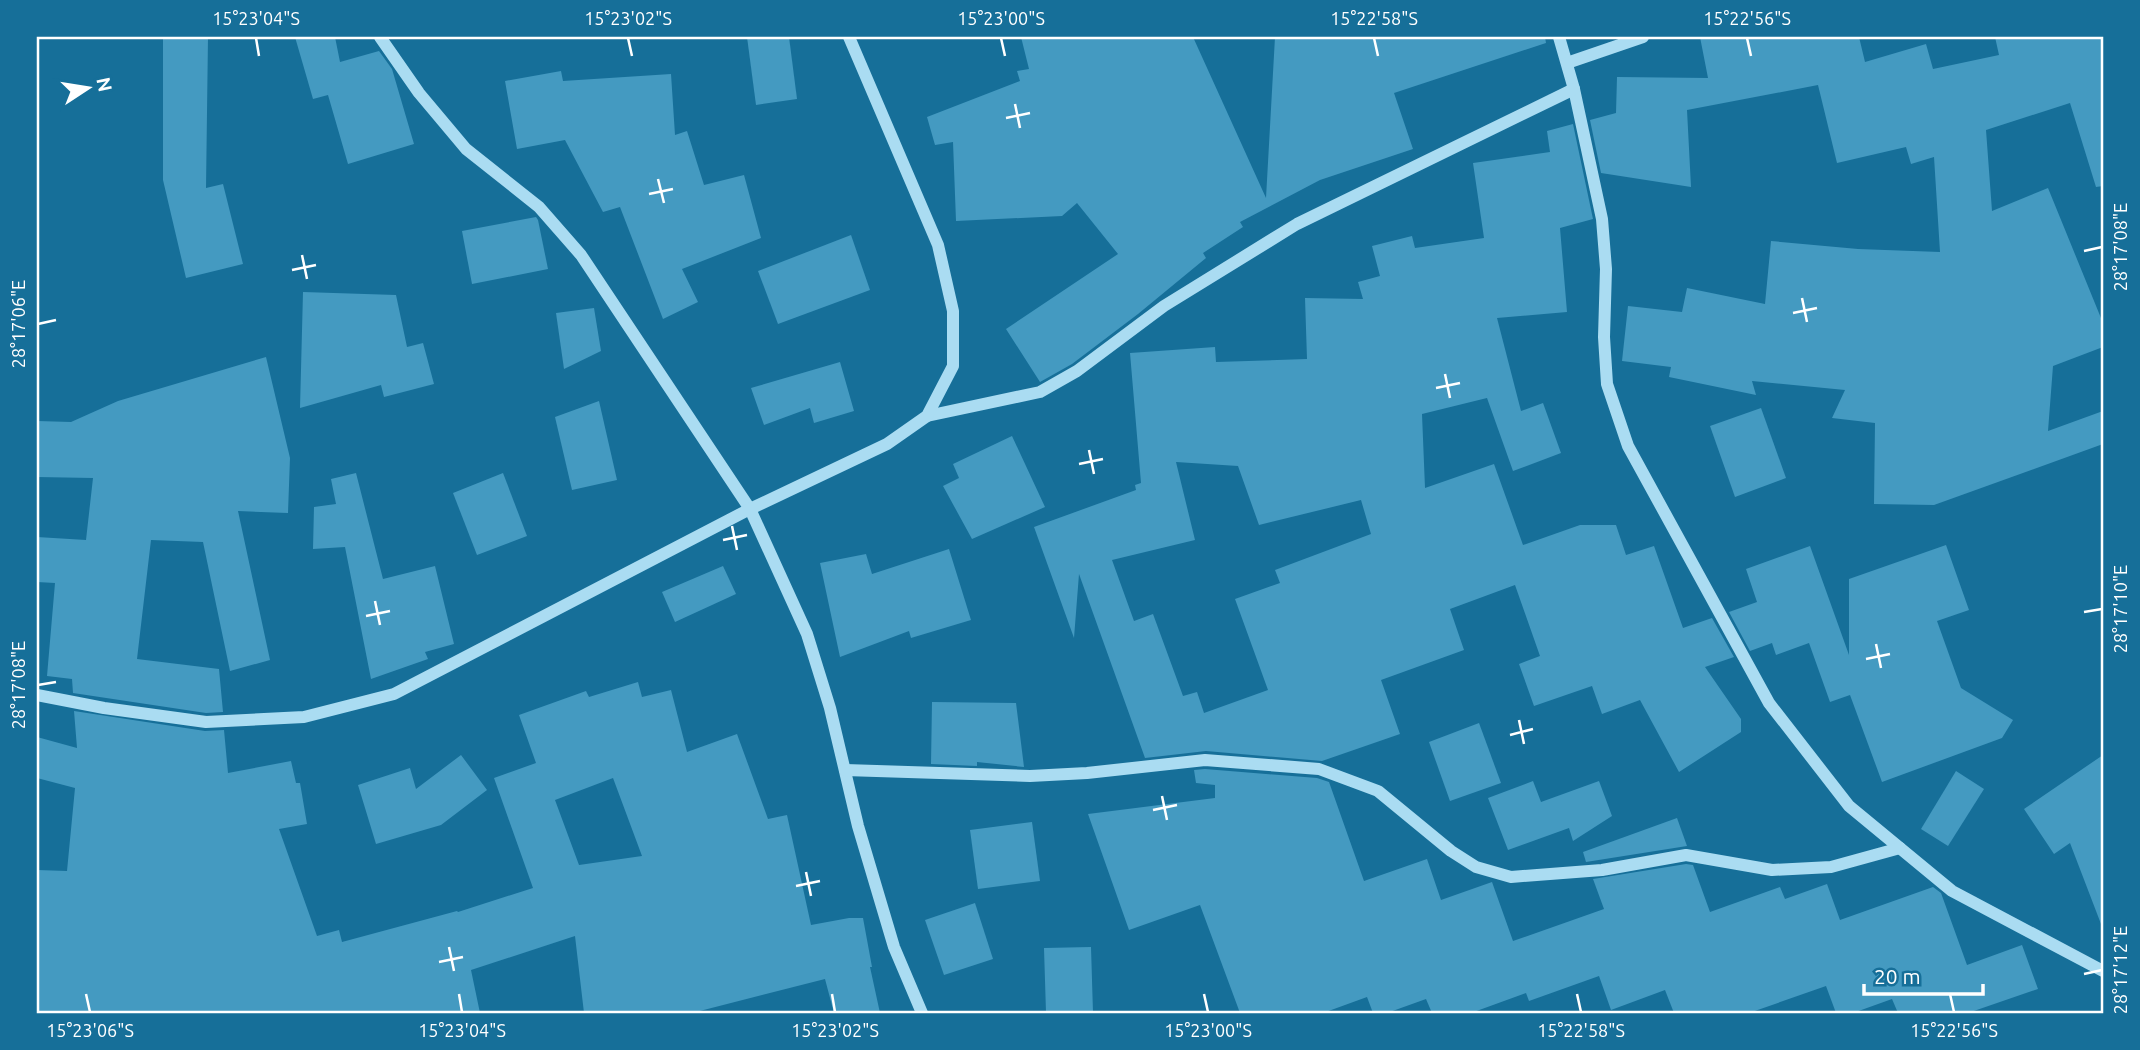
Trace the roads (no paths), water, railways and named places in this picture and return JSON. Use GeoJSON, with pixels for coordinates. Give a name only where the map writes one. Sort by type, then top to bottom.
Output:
{"type":"FeatureCollection","features":[{"type":"Feature","properties":{"kind":"street"},"geometry":{"type":"LineString","coordinates":[[380,37],[427,103],[466,149],[539,207],[581,255],[750,509],[807,634],[831,708],[858,826],[894,947],[922,1013]]}},
{"type":"Feature","properties":{"kind":"street"},"geometry":{"type":"LineString","coordinates":[[849,37],[938,245],[953,311],[953,366],[927,416]]}},
{"type":"Feature","properties":{"kind":"street"},"geometry":{"type":"LineString","coordinates":[[1559,37],[1574,89],[1602,219],[1606,269],[1604,337],[1607,384],[1628,446],[1769,703],[1849,806],[1952,891],[2103,971]]}},
{"type":"Feature","properties":{"kind":"street"},"geometry":{"type":"LineString","coordinates":[[1567,63],[1643,37]]}},
{"type":"Feature","properties":{"kind":"street"},"geometry":{"type":"LineString","coordinates":[[37,695],[104,708],[206,722],[304,717],[394,694],[750,509],[887,444],[927,416],[1040,392],[1077,370],[1164,306],[1297,224],[1574,89]]}},
{"type":"Feature","properties":{"kind":"street"},"geometry":{"type":"LineString","coordinates":[[845,770],[1030,776],[1087,774],[1205,760],[1319,769],[1378,791],[1451,851],[1476,867],[1511,877],[1602,870],[1686,855],[1772,870],[1831,867],[1900,848]]}}]}
